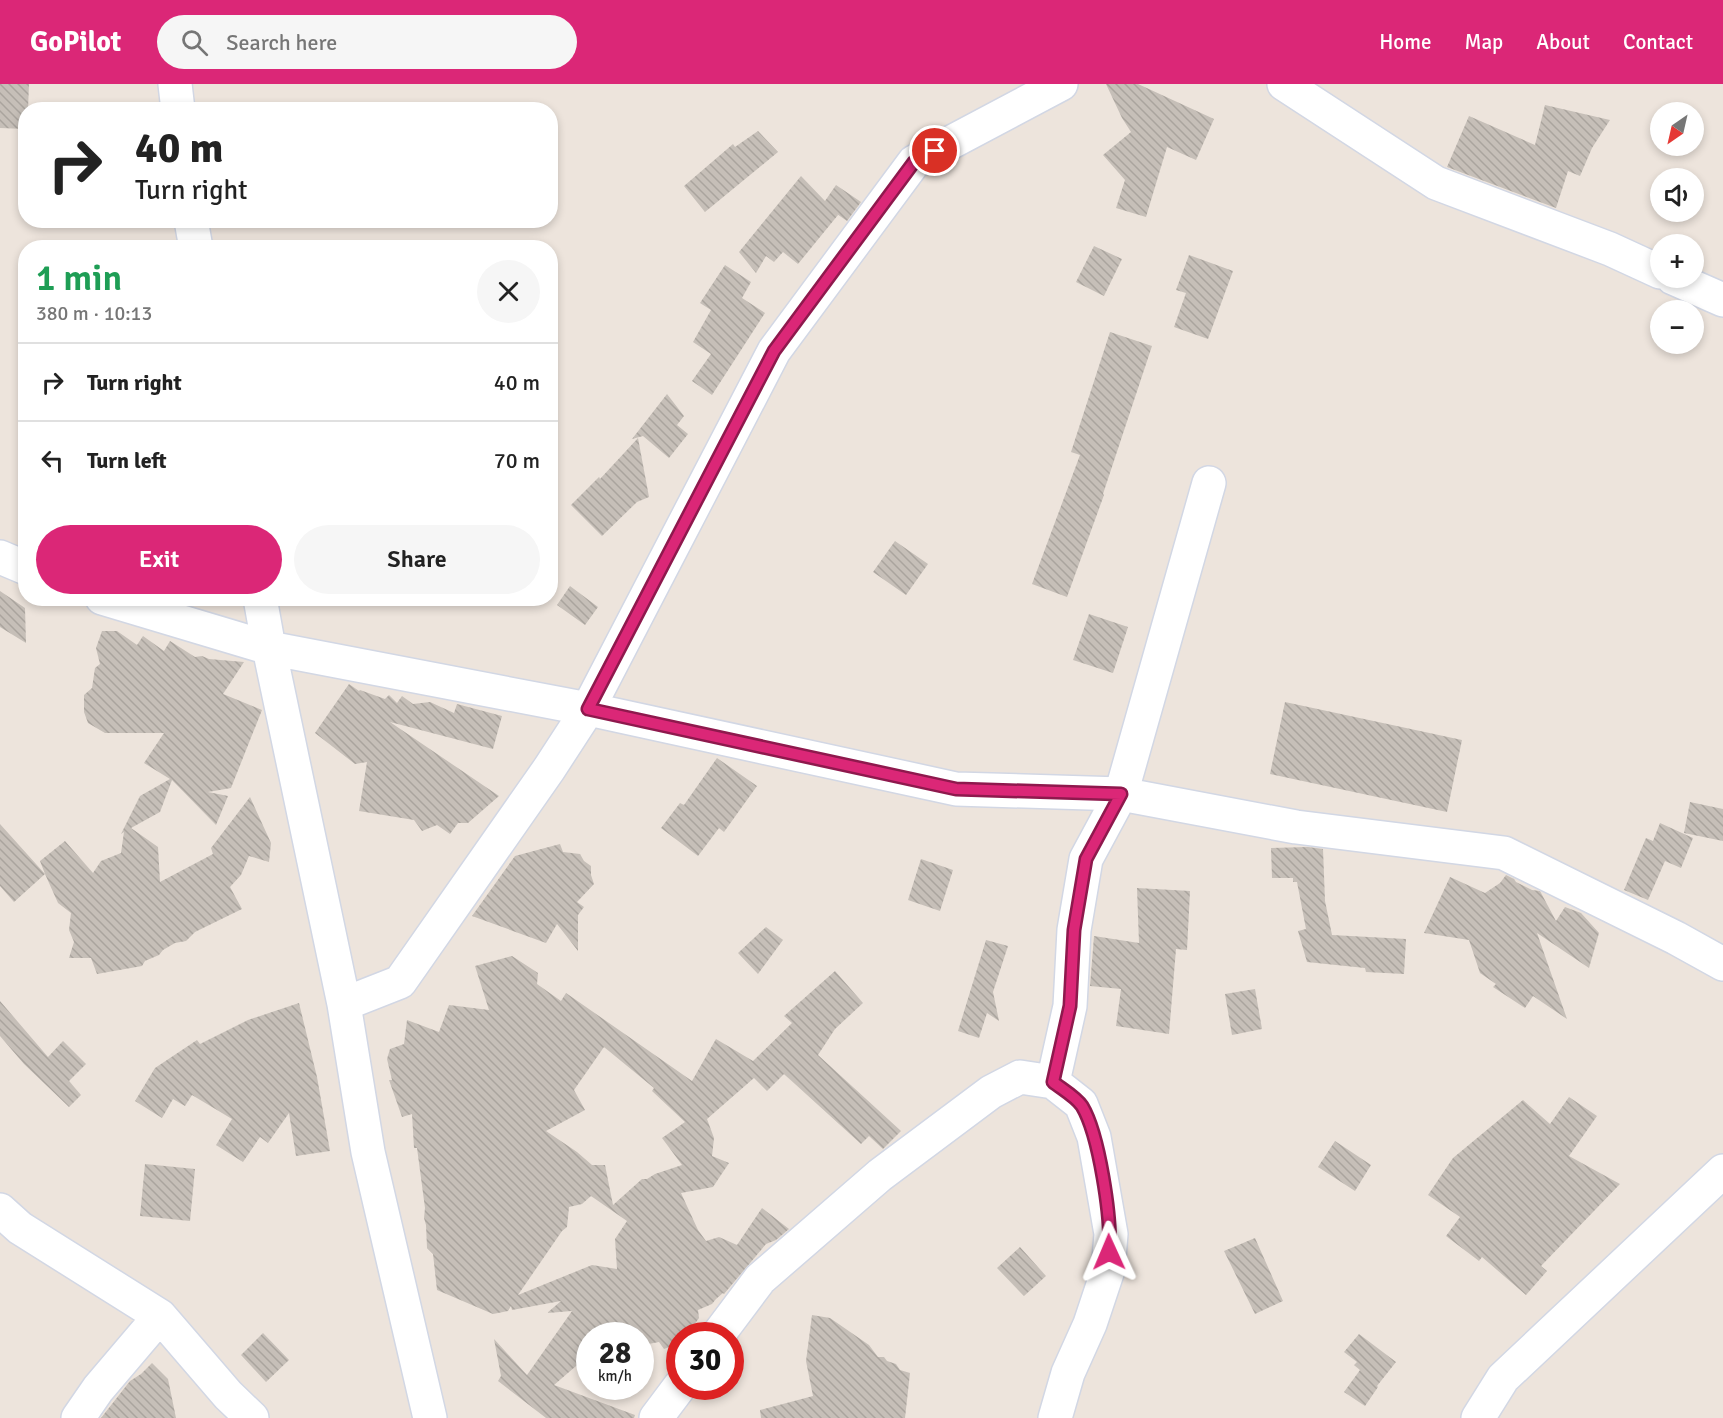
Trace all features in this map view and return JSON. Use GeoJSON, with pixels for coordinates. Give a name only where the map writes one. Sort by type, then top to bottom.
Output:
{"type":"FeatureCollection","features":[{"type":"Feature","properties":{"kind":"street"},"geometry":{"type":"LineString","coordinates":[[175,84],[177,102]]}},
{"type":"Feature","properties":{"kind":"street"},"geometry":{"type":"LineString","coordinates":[[344,1004],[400,982],[549,769],[588,709],[774,351],[914,162],[1061,84]]}},
{"type":"Feature","properties":{"kind":"street"},"geometry":{"type":"LineString","coordinates":[[1284,84],[1436,183],[1610,249],[1650,267]]}},
{"type":"Feature","properties":{"kind":"street"},"geometry":{"type":"LineString","coordinates":[[1696,288],[1723,300]]}},
{"type":"Feature","properties":{"kind":"street"},"geometry":{"type":"LineString","coordinates":[[1053,1082],[1070,1006],[1074,930],[1086,859],[1121,794],[1209,483]]}},
{"type":"Feature","properties":{"kind":"street"},"geometry":{"type":"LineString","coordinates":[[0,557],[18,565]]}},
{"type":"Feature","properties":{"kind":"street"},"geometry":{"type":"LineString","coordinates":[[129,606],[268,648],[588,709],[956,789],[1121,794],[1296,827],[1504,853],[1676,938],[1723,964]]}},
{"type":"Feature","properties":{"kind":"street"},"geometry":{"type":"LineString","coordinates":[[261,606],[268,648],[344,1004],[368,1152],[430,1418]]}},
{"type":"Feature","properties":{"kind":"street"},"geometry":{"type":"LineString","coordinates":[[728,1322],[760,1279],[880,1175],[991,1092],[1020,1077],[1053,1082],[1081,1104],[1094,1137],[1111,1234],[1108,1270],[1090,1324],[1068,1373],[1055,1418]]}},
{"type":"Feature","properties":{"kind":"street"},"geometry":{"type":"LineString","coordinates":[[1478,1418],[1503,1378],[1723,1171]]}},
{"type":"Feature","properties":{"kind":"street"},"geometry":{"type":"LineString","coordinates":[[0,1210],[20,1228],[160,1316],[228,1395],[252,1418]]}},
{"type":"Feature","properties":{"kind":"street"},"geometry":{"type":"LineString","coordinates":[[78,1418],[98,1389],[160,1316]]}},
{"type":"Feature","properties":{"kind":"street"},"geometry":{"type":"LineString","coordinates":[[656,1418],[670,1400]]}},
{"type":"Feature","properties":{"kind":"building"},"geometry":{"type":"Polygon","coordinates":[[[0,84],[29,84],[28,102],[18,102],[18,129],[0,128],[0,84]]]}},
{"type":"Feature","properties":{"kind":"building"},"geometry":{"type":"Polygon","coordinates":[[[1106,84],[1138,84],[1214,119],[1196,160],[1167,147],[1146,217],[1116,208],[1125,180],[1103,155],[1131,132],[1106,84]]]}},
{"type":"Feature","properties":{"kind":"building"},"geometry":{"type":"Polygon","coordinates":[[[1545,105],[1610,120],[1592,148],[1580,176],[1568,171],[1556,208],[1447,167],[1469,116],[1535,145],[1545,105]]]}},
{"type":"Feature","properties":{"kind":"building"},"geometry":{"type":"Polygon","coordinates":[[[758,131],[778,152],[705,212],[684,186],[733,144],[735,147],[758,131]]]}},
{"type":"Feature","properties":{"kind":"building"},"geometry":{"type":"Polygon","coordinates":[[[801,176],[825,201],[836,185],[861,202],[847,221],[837,214],[798,264],[783,252],[774,262],[766,256],[756,273],[739,252],[801,176]]]}},
{"type":"Feature","properties":{"kind":"building"},"geometry":{"type":"Polygon","coordinates":[[[1094,246],[1122,259],[1104,296],[1076,282],[1094,246]]]}},
{"type":"Feature","properties":{"kind":"building"},"geometry":{"type":"Polygon","coordinates":[[[1189,255],[1233,271],[1208,339],[1174,327],[1186,293],[1176,290],[1189,255]]]}},
{"type":"Feature","properties":{"kind":"building"},"geometry":{"type":"Polygon","coordinates":[[[725,265],[751,282],[742,298],[765,313],[712,395],[692,381],[711,354],[693,342],[711,310],[700,303],[725,265]]]}},
{"type":"Feature","properties":{"kind":"building"},"geometry":{"type":"Polygon","coordinates":[[[1110,332],[1152,346],[1104,495],[1067,597],[1032,584],[1080,455],[1071,452],[1110,332]]]}},
{"type":"Feature","properties":{"kind":"building"},"geometry":{"type":"Polygon","coordinates":[[[667,394],[684,416],[677,425],[688,434],[669,458],[643,436],[632,439],[667,394]]]}},
{"type":"Feature","properties":{"kind":"building"},"geometry":{"type":"Polygon","coordinates":[[[638,438],[649,497],[637,502],[602,536],[571,505],[599,477],[600,479],[638,438]]]}},
{"type":"Feature","properties":{"kind":"building"},"geometry":{"type":"Polygon","coordinates":[[[895,541],[928,564],[906,595],[873,572],[895,541]]]}},
{"type":"Feature","properties":{"kind":"building"},"geometry":{"type":"Polygon","coordinates":[[[570,586],[598,607],[585,625],[558,604],[570,586]]]}},
{"type":"Feature","properties":{"kind":"building"},"geometry":{"type":"Polygon","coordinates":[[[0,591],[18,603],[18,606],[25,608],[26,643],[0,627],[0,591]]]}},
{"type":"Feature","properties":{"kind":"building"},"geometry":{"type":"Polygon","coordinates":[[[1089,614],[1128,627],[1113,673],[1073,660],[1089,614]]]}},
{"type":"Feature","properties":{"kind":"building"},"geometry":{"type":"Polygon","coordinates":[[[102,631],[117,631],[137,645],[143,636],[164,651],[170,641],[195,657],[244,662],[223,694],[262,710],[231,788],[208,792],[228,796],[216,825],[172,780],[160,812],[131,828],[158,847],[160,882],[213,854],[211,848],[250,797],[271,843],[269,862],[249,856],[241,875],[230,887],[242,909],[195,932],[186,941],[175,943],[159,955],[145,961],[142,966],[97,974],[91,958],[69,958],[74,942],[69,930],[71,913],[58,903],[40,861],[65,841],[93,873],[101,861],[121,853],[124,832],[121,834],[140,796],[170,779],[144,763],[164,733],[105,733],[88,723],[84,712],[84,695],[92,688],[95,668],[100,664],[96,648],[102,631]]]}},
{"type":"Feature","properties":{"kind":"building"},"geometry":{"type":"Polygon","coordinates":[[[349,684],[359,691],[385,699],[389,695],[397,703],[402,696],[413,704],[430,702],[454,713],[457,704],[502,716],[493,749],[390,722],[499,796],[468,823],[458,823],[450,834],[437,825],[422,831],[414,820],[359,811],[367,762],[355,764],[315,733],[349,684]]]}},
{"type":"Feature","properties":{"kind":"building"},"geometry":{"type":"Polygon","coordinates":[[[1285,702],[1462,740],[1447,812],[1270,774],[1285,702]]]}},
{"type":"Feature","properties":{"kind":"building"},"geometry":{"type":"Polygon","coordinates":[[[717,758],[757,786],[724,832],[719,828],[698,856],[661,828],[680,803],[684,805],[717,758]]]}},
{"type":"Feature","properties":{"kind":"building"},"geometry":{"type":"Polygon","coordinates":[[[1690,802],[1723,809],[1723,841],[1684,833],[1690,802]]]}},
{"type":"Feature","properties":{"kind":"building"},"geometry":{"type":"Polygon","coordinates":[[[1660,823],[1693,838],[1681,868],[1665,861],[1648,900],[1624,890],[1646,838],[1653,841],[1660,823]]]}},
{"type":"Feature","properties":{"kind":"building"},"geometry":{"type":"Polygon","coordinates":[[[0,824],[45,874],[14,902],[0,886],[0,824]]]}},
{"type":"Feature","properties":{"kind":"building"},"geometry":{"type":"Polygon","coordinates":[[[560,844],[563,852],[580,854],[591,866],[594,884],[577,902],[584,907],[578,915],[578,951],[557,924],[546,943],[472,916],[515,856],[560,844]]]}},
{"type":"Feature","properties":{"kind":"building"},"geometry":{"type":"Polygon","coordinates":[[[1271,848],[1323,849],[1325,901],[1332,935],[1406,939],[1404,974],[1366,972],[1365,968],[1307,962],[1298,931],[1306,929],[1297,882],[1293,882],[1293,878],[1272,878],[1271,848]]]}},
{"type":"Feature","properties":{"kind":"building"},"geometry":{"type":"Polygon","coordinates":[[[921,859],[953,870],[940,911],[908,900],[921,859]]]}},
{"type":"Feature","properties":{"kind":"building"},"geometry":{"type":"Polygon","coordinates":[[[1506,875],[1532,890],[1540,891],[1556,921],[1565,907],[1581,913],[1599,933],[1589,968],[1537,933],[1567,1019],[1533,996],[1525,1008],[1493,987],[1496,984],[1480,973],[1469,940],[1424,933],[1450,877],[1485,893],[1500,883],[1506,875]]]}},
{"type":"Feature","properties":{"kind":"building"},"geometry":{"type":"Polygon","coordinates":[[[1137,888],[1190,891],[1187,950],[1176,949],[1169,1034],[1116,1026],[1121,989],[1090,986],[1094,936],[1139,943],[1137,888]]]}},
{"type":"Feature","properties":{"kind":"building"},"geometry":{"type":"Polygon","coordinates":[[[766,927],[783,940],[758,974],[738,953],[766,927]]]}},
{"type":"Feature","properties":{"kind":"building"},"geometry":{"type":"Polygon","coordinates":[[[986,940],[1008,946],[993,992],[999,1021],[987,1013],[979,1038],[958,1031],[986,940]]]}},
{"type":"Feature","properties":{"kind":"building"},"geometry":{"type":"Polygon","coordinates":[[[512,956],[538,973],[537,984],[561,1001],[566,993],[692,1081],[716,1039],[753,1061],[792,1023],[784,1016],[835,971],[863,1003],[835,1029],[818,1055],[901,1131],[883,1149],[869,1136],[861,1144],[784,1074],[767,1091],[754,1078],[707,1119],[714,1138],[712,1156],[729,1163],[713,1187],[681,1193],[698,1230],[706,1241],[719,1237],[737,1245],[762,1208],[789,1229],[776,1240],[766,1244],[724,1294],[712,1304],[698,1310],[699,1318],[696,1322],[666,1322],[666,1348],[664,1349],[659,1342],[654,1343],[654,1322],[576,1322],[576,1366],[554,1385],[576,1393],[576,1400],[594,1400],[635,1415],[634,1418],[546,1418],[498,1381],[501,1376],[494,1339],[527,1375],[572,1311],[547,1313],[561,1301],[512,1310],[511,1306],[508,1311],[493,1314],[437,1290],[433,1254],[427,1248],[425,1208],[417,1148],[414,1148],[412,1114],[402,1117],[389,1080],[392,1080],[387,1059],[390,1049],[404,1044],[407,1020],[439,1032],[449,1005],[489,1010],[475,966],[512,956]],[[604,1047],[574,1090],[585,1110],[546,1131],[592,1165],[605,1165],[613,1205],[642,1179],[682,1165],[662,1138],[685,1122],[652,1091],[654,1088],[604,1047]],[[591,1196],[582,1204],[569,1207],[567,1227],[518,1295],[592,1265],[617,1269],[615,1239],[627,1221],[591,1196]]]}},
{"type":"Feature","properties":{"kind":"building"},"geometry":{"type":"Polygon","coordinates":[[[1255,989],[1262,1029],[1232,1035],[1225,994],[1255,989]]]}},
{"type":"Feature","properties":{"kind":"building"},"geometry":{"type":"Polygon","coordinates":[[[0,1001],[48,1057],[63,1041],[86,1064],[69,1081],[81,1095],[69,1107],[24,1064],[0,1036],[0,1001]]]}},
{"type":"Feature","properties":{"kind":"building"},"geometry":{"type":"Polygon","coordinates":[[[299,1003],[317,1077],[330,1151],[296,1156],[289,1113],[268,1143],[260,1137],[243,1162],[216,1145],[232,1119],[192,1095],[185,1106],[173,1099],[162,1118],[135,1101],[155,1068],[197,1040],[200,1044],[248,1020],[299,1003]]]}},
{"type":"Feature","properties":{"kind":"building"},"geometry":{"type":"Polygon","coordinates":[[[1569,1097],[1597,1116],[1569,1156],[1620,1184],[1541,1266],[1547,1271],[1526,1295],[1482,1257],[1479,1261],[1446,1236],[1460,1217],[1428,1195],[1453,1158],[1523,1100],[1550,1124],[1569,1097]]]}},
{"type":"Feature","properties":{"kind":"building"},"geometry":{"type":"Polygon","coordinates":[[[1335,1141],[1371,1165],[1355,1191],[1318,1167],[1335,1141]]]}},
{"type":"Feature","properties":{"kind":"building"},"geometry":{"type":"Polygon","coordinates":[[[145,1164],[195,1169],[190,1221],[140,1216],[145,1164]]]}},
{"type":"Feature","properties":{"kind":"building"},"geometry":{"type":"Polygon","coordinates":[[[1255,1238],[1283,1301],[1255,1314],[1224,1251],[1255,1238]]]}},
{"type":"Feature","properties":{"kind":"building"},"geometry":{"type":"Polygon","coordinates":[[[1020,1247],[1046,1276],[1024,1296],[997,1268],[1020,1247]]]}},
{"type":"Feature","properties":{"kind":"building"},"geometry":{"type":"Polygon","coordinates":[[[812,1315],[830,1318],[869,1345],[878,1357],[884,1357],[887,1361],[896,1364],[900,1370],[910,1373],[905,1418],[761,1418],[760,1410],[813,1396],[806,1361],[812,1315]]]}},
{"type":"Feature","properties":{"kind":"building"},"geometry":{"type":"Polygon","coordinates":[[[263,1333],[289,1360],[266,1382],[241,1355],[263,1333]]]}},
{"type":"Feature","properties":{"kind":"building"},"geometry":{"type":"Polygon","coordinates":[[[1359,1334],[1396,1362],[1365,1406],[1344,1392],[1360,1370],[1354,1365],[1357,1362],[1344,1352],[1359,1334]]]}},
{"type":"Feature","properties":{"kind":"building"},"geometry":{"type":"Polygon","coordinates":[[[152,1363],[168,1379],[176,1418],[101,1418],[130,1381],[152,1363]]]}},
{"type":"Feature","properties":{"kind":"route"},"geometry":{"type":"LineString","coordinates":[[935,151],[914,162],[774,351],[588,709],[956,789],[1121,794],[1086,859],[1074,930],[1070,1006],[1053,1082],[1081,1104],[1094,1137],[1111,1234],[1109,1252]]}}]}
